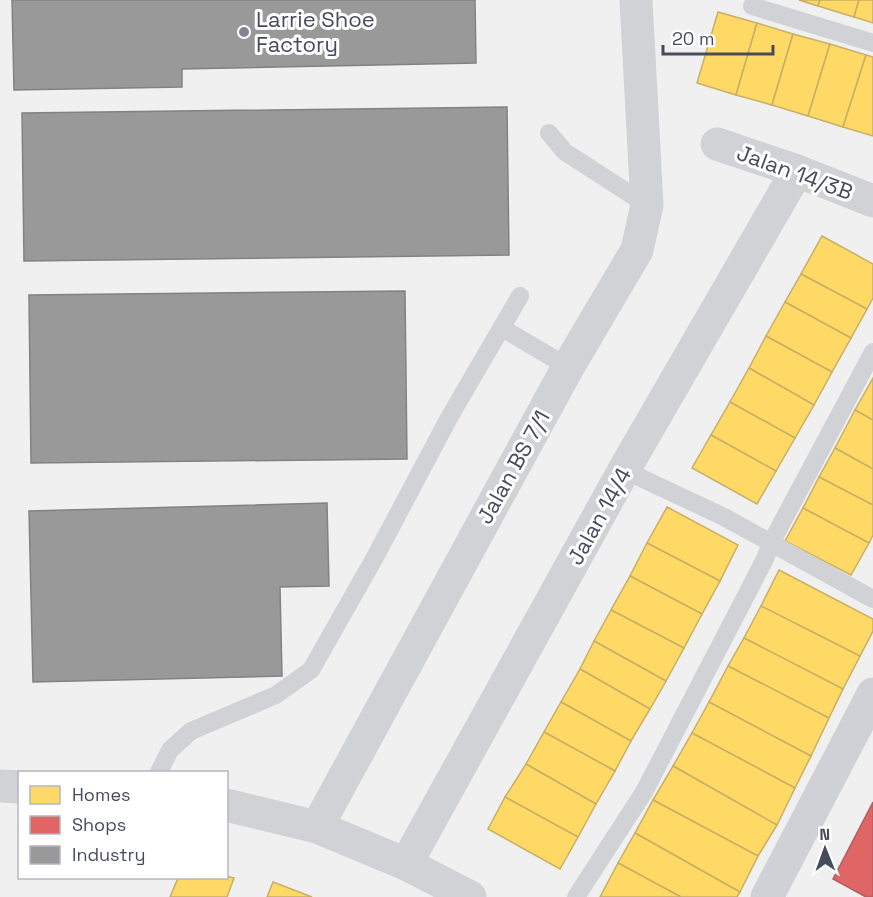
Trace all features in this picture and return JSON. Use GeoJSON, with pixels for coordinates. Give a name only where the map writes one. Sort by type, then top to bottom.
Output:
{"type":"FeatureCollection","features":[{"type":"Feature","properties":{"kind":"street","name":"Jalan BS 7/1"},"geometry":{"type":"LineString","coordinates":[[317,827],[568,366],[637,250],[647,205],[636,0]]}},
{"type":"Feature","properties":{"kind":"street","name":"Jalan 14/3B"},"geometry":{"type":"LineString","coordinates":[[717,144],[797,171],[873,201]]}},
{"type":"Feature","properties":{"kind":"street","name":"Jalan 14/4"},"geometry":{"type":"LineString","coordinates":[[406,864],[624,470],[797,171]]}},
{"type":"Feature","properties":{"kind":"street"},"geometry":{"type":"LineString","coordinates":[[767,897],[871,704]]}},
{"type":"Feature","properties":{"kind":"street"},"geometry":{"type":"LineString","coordinates":[[0,786],[18,787]]}},
{"type":"Feature","properties":{"kind":"street"},"geometry":{"type":"LineString","coordinates":[[228,805],[317,827],[406,864],[470,897]]}},
{"type":"Feature","properties":{"kind":"lane"},"geometry":{"type":"LineString","coordinates":[[752,6],[873,43]]}},
{"type":"Feature","properties":{"kind":"lane"},"geometry":{"type":"LineString","coordinates":[[549,133],[565,152],[647,205]]}},
{"type":"Feature","properties":{"kind":"lane"},"geometry":{"type":"LineString","coordinates":[[160,771],[170,750],[190,731],[276,695],[311,670],[374,559],[450,416],[520,296]]}},
{"type":"Feature","properties":{"kind":"lane"},"geometry":{"type":"LineString","coordinates":[[502,328],[568,366]]}},
{"type":"Feature","properties":{"kind":"lane"},"geometry":{"type":"LineString","coordinates":[[576,897],[644,792],[765,559],[771,543],[873,352]]}},
{"type":"Feature","properties":{"kind":"lane"},"geometry":{"type":"LineString","coordinates":[[624,470],[724,517],[873,599]]}},
{"type":"Feature","properties":{"kind":"building: Homes"},"geometry":{"type":"Polygon","coordinates":[[[799,0],[820,0],[818,6],[799,0]]]}},
{"type":"Feature","properties":{"kind":"building: Homes"},"geometry":{"type":"Polygon","coordinates":[[[820,0],[859,0],[854,17],[818,6],[820,0]]]}},
{"type":"Feature","properties":{"kind":"building: Homes"},"geometry":{"type":"Polygon","coordinates":[[[859,0],[873,0],[873,23],[854,17],[859,0]]]}},
{"type":"Feature","properties":{"kind":"building: Homes"},"geometry":{"type":"Polygon","coordinates":[[[718,12],[757,23],[736,95],[697,83],[718,12]]]}},
{"type":"Feature","properties":{"kind":"building: Homes"},"geometry":{"type":"Polygon","coordinates":[[[757,23],[793,34],[772,105],[736,95],[757,23]]]}},
{"type":"Feature","properties":{"kind":"building: Homes"},"geometry":{"type":"Polygon","coordinates":[[[793,34],[830,44],[808,116],[772,105],[793,34]]]}},
{"type":"Feature","properties":{"kind":"building: Homes"},"geometry":{"type":"Polygon","coordinates":[[[830,44],[866,55],[843,127],[808,116],[830,44]]]}},
{"type":"Feature","properties":{"kind":"building: Homes"},"geometry":{"type":"Polygon","coordinates":[[[866,55],[873,57],[873,136],[843,127],[866,55]]]}},
{"type":"Feature","properties":{"kind":"building: Homes"},"geometry":{"type":"Polygon","coordinates":[[[822,236],[873,264],[873,298],[867,309],[801,274],[822,236]]]}},
{"type":"Feature","properties":{"kind":"building: Homes"},"geometry":{"type":"Polygon","coordinates":[[[801,274],[867,309],[851,338],[785,302],[801,274]]]}},
{"type":"Feature","properties":{"kind":"building: Homes"},"geometry":{"type":"Polygon","coordinates":[[[785,302],[851,338],[832,372],[766,336],[785,302]]]}},
{"type":"Feature","properties":{"kind":"building: Homes"},"geometry":{"type":"Polygon","coordinates":[[[766,336],[832,372],[814,405],[749,368],[766,336]]]}},
{"type":"Feature","properties":{"kind":"building: Homes"},"geometry":{"type":"Polygon","coordinates":[[[749,368],[814,405],[795,438],[730,402],[749,368]]]}},
{"type":"Feature","properties":{"kind":"building: Homes"},"geometry":{"type":"Polygon","coordinates":[[[873,378],[873,420],[855,410],[873,378]]]}},
{"type":"Feature","properties":{"kind":"building: Homes"},"geometry":{"type":"Polygon","coordinates":[[[730,402],[795,438],[776,471],[711,435],[730,402]]]}},
{"type":"Feature","properties":{"kind":"building: Homes"},"geometry":{"type":"Polygon","coordinates":[[[855,410],[873,420],[873,469],[835,448],[855,410]]]}},
{"type":"Feature","properties":{"kind":"building: Homes"},"geometry":{"type":"Polygon","coordinates":[[[711,435],[776,471],[757,504],[692,468],[711,435]]]}},
{"type":"Feature","properties":{"kind":"building: Homes"},"geometry":{"type":"Polygon","coordinates":[[[835,448],[873,469],[873,505],[819,477],[835,448]]]}},
{"type":"Feature","properties":{"kind":"building: Homes"},"geometry":{"type":"Polygon","coordinates":[[[819,477],[873,505],[873,535],[869,543],[803,508],[819,477]]]}},
{"type":"Feature","properties":{"kind":"building: Homes"},"geometry":{"type":"Polygon","coordinates":[[[667,507],[738,545],[720,581],[647,543],[667,507]]]}},
{"type":"Feature","properties":{"kind":"building: Homes"},"geometry":{"type":"Polygon","coordinates":[[[803,508],[869,543],[851,575],[785,541],[803,508]]]}},
{"type":"Feature","properties":{"kind":"building: Homes"},"geometry":{"type":"Polygon","coordinates":[[[647,543],[720,581],[702,614],[630,576],[647,543]]]}},
{"type":"Feature","properties":{"kind":"building: Homes"},"geometry":{"type":"Polygon","coordinates":[[[779,570],[873,619],[873,631],[860,656],[761,606],[779,570]]]}},
{"type":"Feature","properties":{"kind":"building: Homes"},"geometry":{"type":"Polygon","coordinates":[[[630,576],[702,614],[684,648],[611,610],[630,576]]]}},
{"type":"Feature","properties":{"kind":"building: Homes"},"geometry":{"type":"Polygon","coordinates":[[[761,606],[860,656],[843,689],[744,638],[761,606]]]}},
{"type":"Feature","properties":{"kind":"building: Homes"},"geometry":{"type":"Polygon","coordinates":[[[611,610],[684,648],[666,681],[594,641],[611,610]]]}},
{"type":"Feature","properties":{"kind":"building: Homes"},"geometry":{"type":"Polygon","coordinates":[[[744,638],[843,689],[829,718],[728,666],[744,638]]]}},
{"type":"Feature","properties":{"kind":"building: Homes"},"geometry":{"type":"Polygon","coordinates":[[[594,641],[666,681],[650,709],[580,669],[594,641]]]}},
{"type":"Feature","properties":{"kind":"building: Homes"},"geometry":{"type":"Polygon","coordinates":[[[728,666],[829,718],[811,756],[709,702],[728,666]]]}},
{"type":"Feature","properties":{"kind":"building: Homes"},"geometry":{"type":"Polygon","coordinates":[[[580,669],[650,709],[631,741],[561,702],[580,669]]]}},
{"type":"Feature","properties":{"kind":"building: Homes"},"geometry":{"type":"Polygon","coordinates":[[[561,702],[631,741],[615,771],[544,732],[561,702]]]}},
{"type":"Feature","properties":{"kind":"building: Homes"},"geometry":{"type":"Polygon","coordinates":[[[709,702],[811,756],[795,788],[692,733],[709,702]]]}},
{"type":"Feature","properties":{"kind":"building: Homes"},"geometry":{"type":"Polygon","coordinates":[[[544,732],[615,771],[596,804],[526,764],[544,732]]]}},
{"type":"Feature","properties":{"kind":"building: Homes"},"geometry":{"type":"Polygon","coordinates":[[[692,733],[795,788],[777,825],[673,766],[692,733]]]}},
{"type":"Feature","properties":{"kind":"building: Homes"},"geometry":{"type":"Polygon","coordinates":[[[526,764],[596,804],[578,837],[505,797],[526,764]]]}},
{"type":"Feature","properties":{"kind":"building: Homes"},"geometry":{"type":"Polygon","coordinates":[[[673,766],[777,825],[758,856],[653,800],[673,766]]]}},
{"type":"Feature","properties":{"kind":"building: Homes"},"geometry":{"type":"Polygon","coordinates":[[[505,797],[578,837],[560,869],[488,829],[505,797]]]}},
{"type":"Feature","properties":{"kind":"building: Homes"},"geometry":{"type":"Polygon","coordinates":[[[653,800],[758,856],[740,892],[635,833],[653,800]]]}},
{"type":"Feature","properties":{"kind":"building: Homes"},"geometry":{"type":"Polygon","coordinates":[[[635,833],[740,892],[737,897],[681,897],[618,863],[635,833]]]}},
{"type":"Feature","properties":{"kind":"building: Homes"},"geometry":{"type":"Polygon","coordinates":[[[618,863],[681,897],[600,897],[618,863]]]}},
{"type":"Feature","properties":{"kind":"building: Homes"},"geometry":{"type":"Polygon","coordinates":[[[234,878],[227,897],[170,897],[178,879],[234,878]]]}},
{"type":"Feature","properties":{"kind":"building: Homes"},"geometry":{"type":"Polygon","coordinates":[[[273,882],[312,897],[267,897],[273,882]]]}},
{"type":"Feature","properties":{"kind":"building: Shops"},"geometry":{"type":"Polygon","coordinates":[[[873,802],[873,897],[866,897],[833,879],[873,802]]]}},
{"type":"Feature","properties":{"kind":"building: Industry","name":"Larrie Shoe Factory"},"geometry":{"type":"Polygon","coordinates":[[[12,0],[475,0],[476,63],[182,69],[182,87],[14,90],[12,0]]]}},
{"type":"Feature","properties":{"kind":"building: Industry"},"geometry":{"type":"Polygon","coordinates":[[[507,107],[509,255],[24,261],[22,113],[507,107]]]}},
{"type":"Feature","properties":{"kind":"building: Industry"},"geometry":{"type":"Polygon","coordinates":[[[405,291],[407,459],[31,463],[29,295],[405,291]]]}},
{"type":"Feature","properties":{"kind":"building: Industry"},"geometry":{"type":"Polygon","coordinates":[[[327,503],[329,586],[280,587],[282,676],[33,682],[29,511],[327,503]]]}},
{"type":"Feature","properties":{"kind":"place","name":"Larrie Shoe Factory"},"geometry":{"type":"Point","coordinates":[244,32]}}]}
